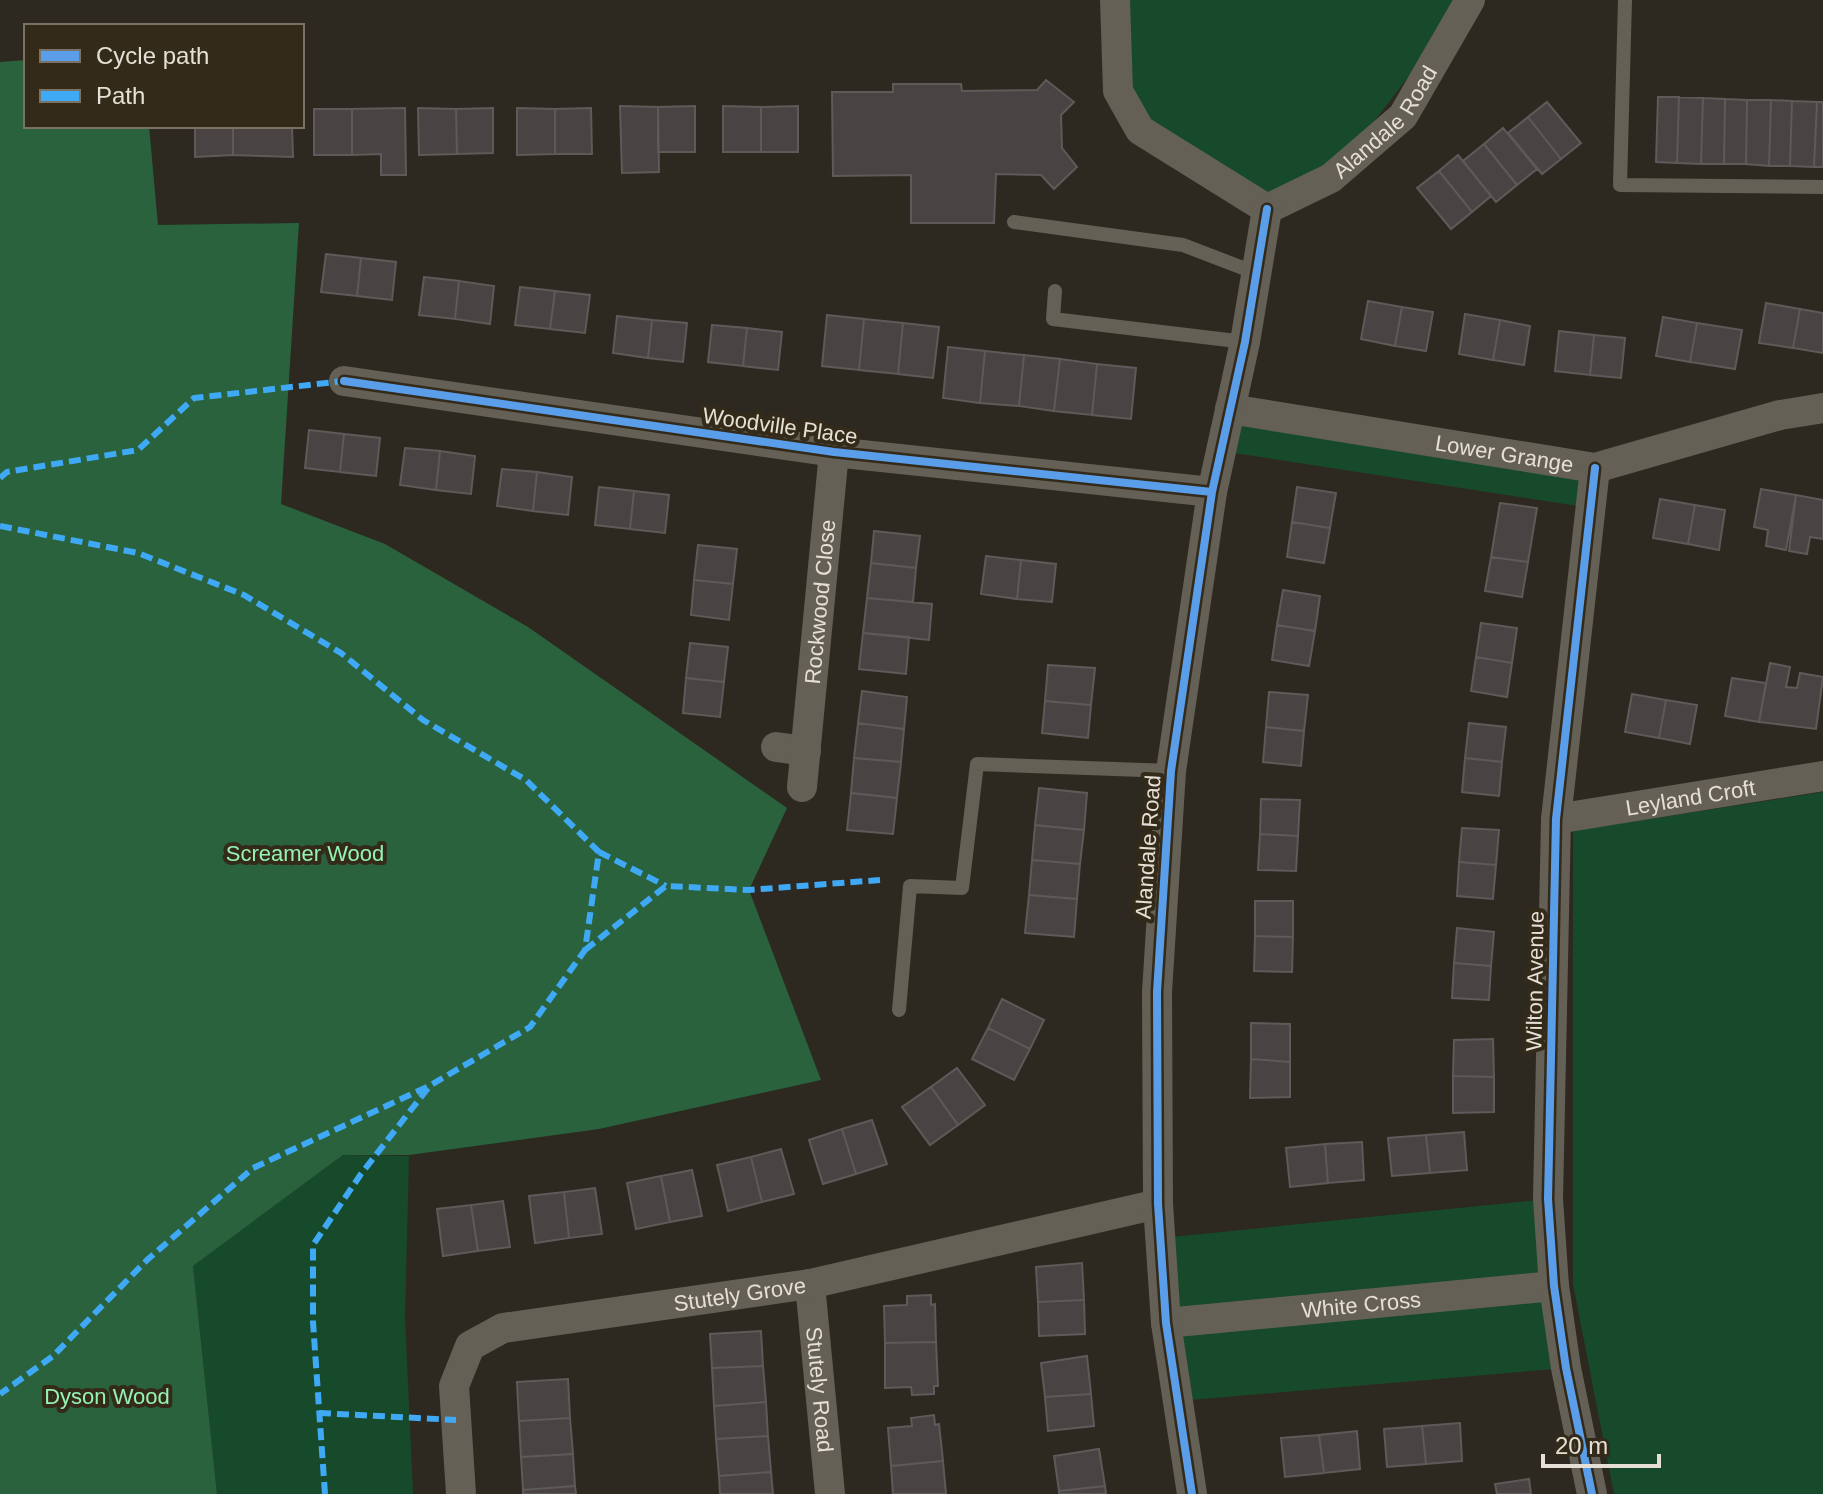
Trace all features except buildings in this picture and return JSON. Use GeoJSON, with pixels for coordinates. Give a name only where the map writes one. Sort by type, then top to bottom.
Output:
{"type":"FeatureCollection","features":[{"type":"Feature","properties":{"kind":"street"},"geometry":{"type":"LineString","coordinates":[[1115,0],[1118,91],[1140,130],[1267,209]]}},
{"type":"Feature","properties":{"kind":"street","name":"Alandale Road"},"geometry":{"type":"LineString","coordinates":[[1192,1494],[1166,1323],[1158,1204],[1157,992],[1171,771],[1212,492],[1245,342],[1267,209],[1331,178],[1403,116],[1470,0]]}},
{"type":"Feature","properties":{"kind":"street","name":"Woodville Place"},"geometry":{"type":"LineString","coordinates":[[344,381],[834,452],[1212,492]]}},
{"type":"Feature","properties":{"kind":"street","name":"Lower Grange"},"geometry":{"type":"LineString","coordinates":[[1230,409],[1595,468],[1780,415],[1823,408]]}},
{"type":"Feature","properties":{"kind":"street","name":"Rockwood Close"},"geometry":{"type":"LineString","coordinates":[[802,787],[834,452]]}},
{"type":"Feature","properties":{"kind":"street","name":"Wilton Avenue"},"geometry":{"type":"LineString","coordinates":[[1592,1494],[1566,1368],[1554,1286],[1548,1199],[1556,819],[1595,468]]}},
{"type":"Feature","properties":{"kind":"street"},"geometry":{"type":"LineString","coordinates":[[776,747],[806,751]]}},
{"type":"Feature","properties":{"kind":"street","name":"Leyland Croft"},"geometry":{"type":"LineString","coordinates":[[1556,819],[1823,776]]}},
{"type":"Feature","properties":{"kind":"street","name":"Stutely Grove"},"geometry":{"type":"LineString","coordinates":[[461,1494],[454,1386],[470,1346],[503,1328],[810,1284],[1158,1204]]}},
{"type":"Feature","properties":{"kind":"street","name":"Stutely Road"},"geometry":{"type":"LineString","coordinates":[[810,1284],[830,1494]]}},
{"type":"Feature","properties":{"kind":"street","name":"White Cross"},"geometry":{"type":"LineString","coordinates":[[1166,1323],[1554,1286]]}},
{"type":"Feature","properties":{"kind":"lane"},"geometry":{"type":"LineString","coordinates":[[1625,0],[1620,185],[1823,187]]}},
{"type":"Feature","properties":{"kind":"lane"},"geometry":{"type":"LineString","coordinates":[[1014,222],[1183,245],[1256,273]]}},
{"type":"Feature","properties":{"kind":"lane"},"geometry":{"type":"LineString","coordinates":[[1055,291],[1053,319],[1245,342]]}},
{"type":"Feature","properties":{"kind":"lane"},"geometry":{"type":"LineString","coordinates":[[899,1010],[910,886],[962,888],[977,764],[1171,771]]}},
{"type":"Feature","properties":{"kind":"green space"},"geometry":{"type":"Polygon","coordinates":[[[1115,0],[1467,0],[1331,178],[1267,209],[1140,130],[1115,0]]]}},
{"type":"Feature","properties":{"kind":"green space","name":"Screamer Wood"},"geometry":{"type":"Polygon","coordinates":[[[24,60],[24,128],[149,128],[158,225],[299,223],[281,504],[385,544],[528,627],[787,808],[749,890],[821,1080],[599,1129],[409,1155],[343,1155],[193,1266],[217,1494],[0,1494],[0,62],[24,60]]]}},
{"type":"Feature","properties":{"kind":"green space"},"geometry":{"type":"Polygon","coordinates":[[[1230,409],[1595,468],[1591,508],[1221,451],[1230,409]]]}},
{"type":"Feature","properties":{"kind":"green space"},"geometry":{"type":"Polygon","coordinates":[[[1823,792],[1823,1494],[1614,1494],[1573,1284],[1573,831],[1823,792]]]}},
{"type":"Feature","properties":{"kind":"green space"},"geometry":{"type":"Polygon","coordinates":[[[343,1155],[409,1156],[405,1317],[413,1494],[217,1494],[193,1266],[343,1155]]]}},
{"type":"Feature","properties":{"kind":"green space"},"geometry":{"type":"Polygon","coordinates":[[[1548,1199],[1566,1368],[1178,1401],[1162,1238],[1548,1199]]]}},
{"type":"Feature","properties":{"kind":"marked path"},"geometry":{"type":"LineString","coordinates":[[0,478],[7,472],[138,450],[194,398],[344,381]]}},
{"type":"Feature","properties":{"kind":"marked path"},"geometry":{"type":"LineString","coordinates":[[0,526],[138,553],[244,595],[341,653],[423,720],[526,780],[599,852],[585,950],[530,1027],[429,1086],[253,1168],[147,1260],[53,1356],[0,1394]]}},
{"type":"Feature","properties":{"kind":"marked path"},"geometry":{"type":"LineString","coordinates":[[599,852],[666,886]]}},
{"type":"Feature","properties":{"kind":"marked path"},"geometry":{"type":"LineString","coordinates":[[585,950],[666,886],[748,890],[880,880]]}},
{"type":"Feature","properties":{"kind":"marked path"},"geometry":{"type":"LineString","coordinates":[[325,1494],[313,1322],[313,1245],[361,1174],[428,1088]]}},
{"type":"Feature","properties":{"kind":"marked path"},"geometry":{"type":"LineString","coordinates":[[319,1413],[456,1420]]}},
{"type":"Feature","properties":{"kind":"cycle path"},"geometry":{"type":"LineString","coordinates":[[1192,1494],[1166,1323],[1158,1204],[1157,992],[1171,771],[1212,492],[1245,342],[1267,209]]}},
{"type":"Feature","properties":{"kind":"cycle path"},"geometry":{"type":"LineString","coordinates":[[344,381],[834,452],[1212,492]]}},
{"type":"Feature","properties":{"kind":"cycle path"},"geometry":{"type":"LineString","coordinates":[[1592,1494],[1566,1368],[1554,1286],[1548,1199],[1556,819],[1595,468]]}},
{"type":"Feature","properties":{"kind":"park label","name":"Dyson Wood"},"geometry":{"type":"Point","coordinates":[107,1396]}}]}
